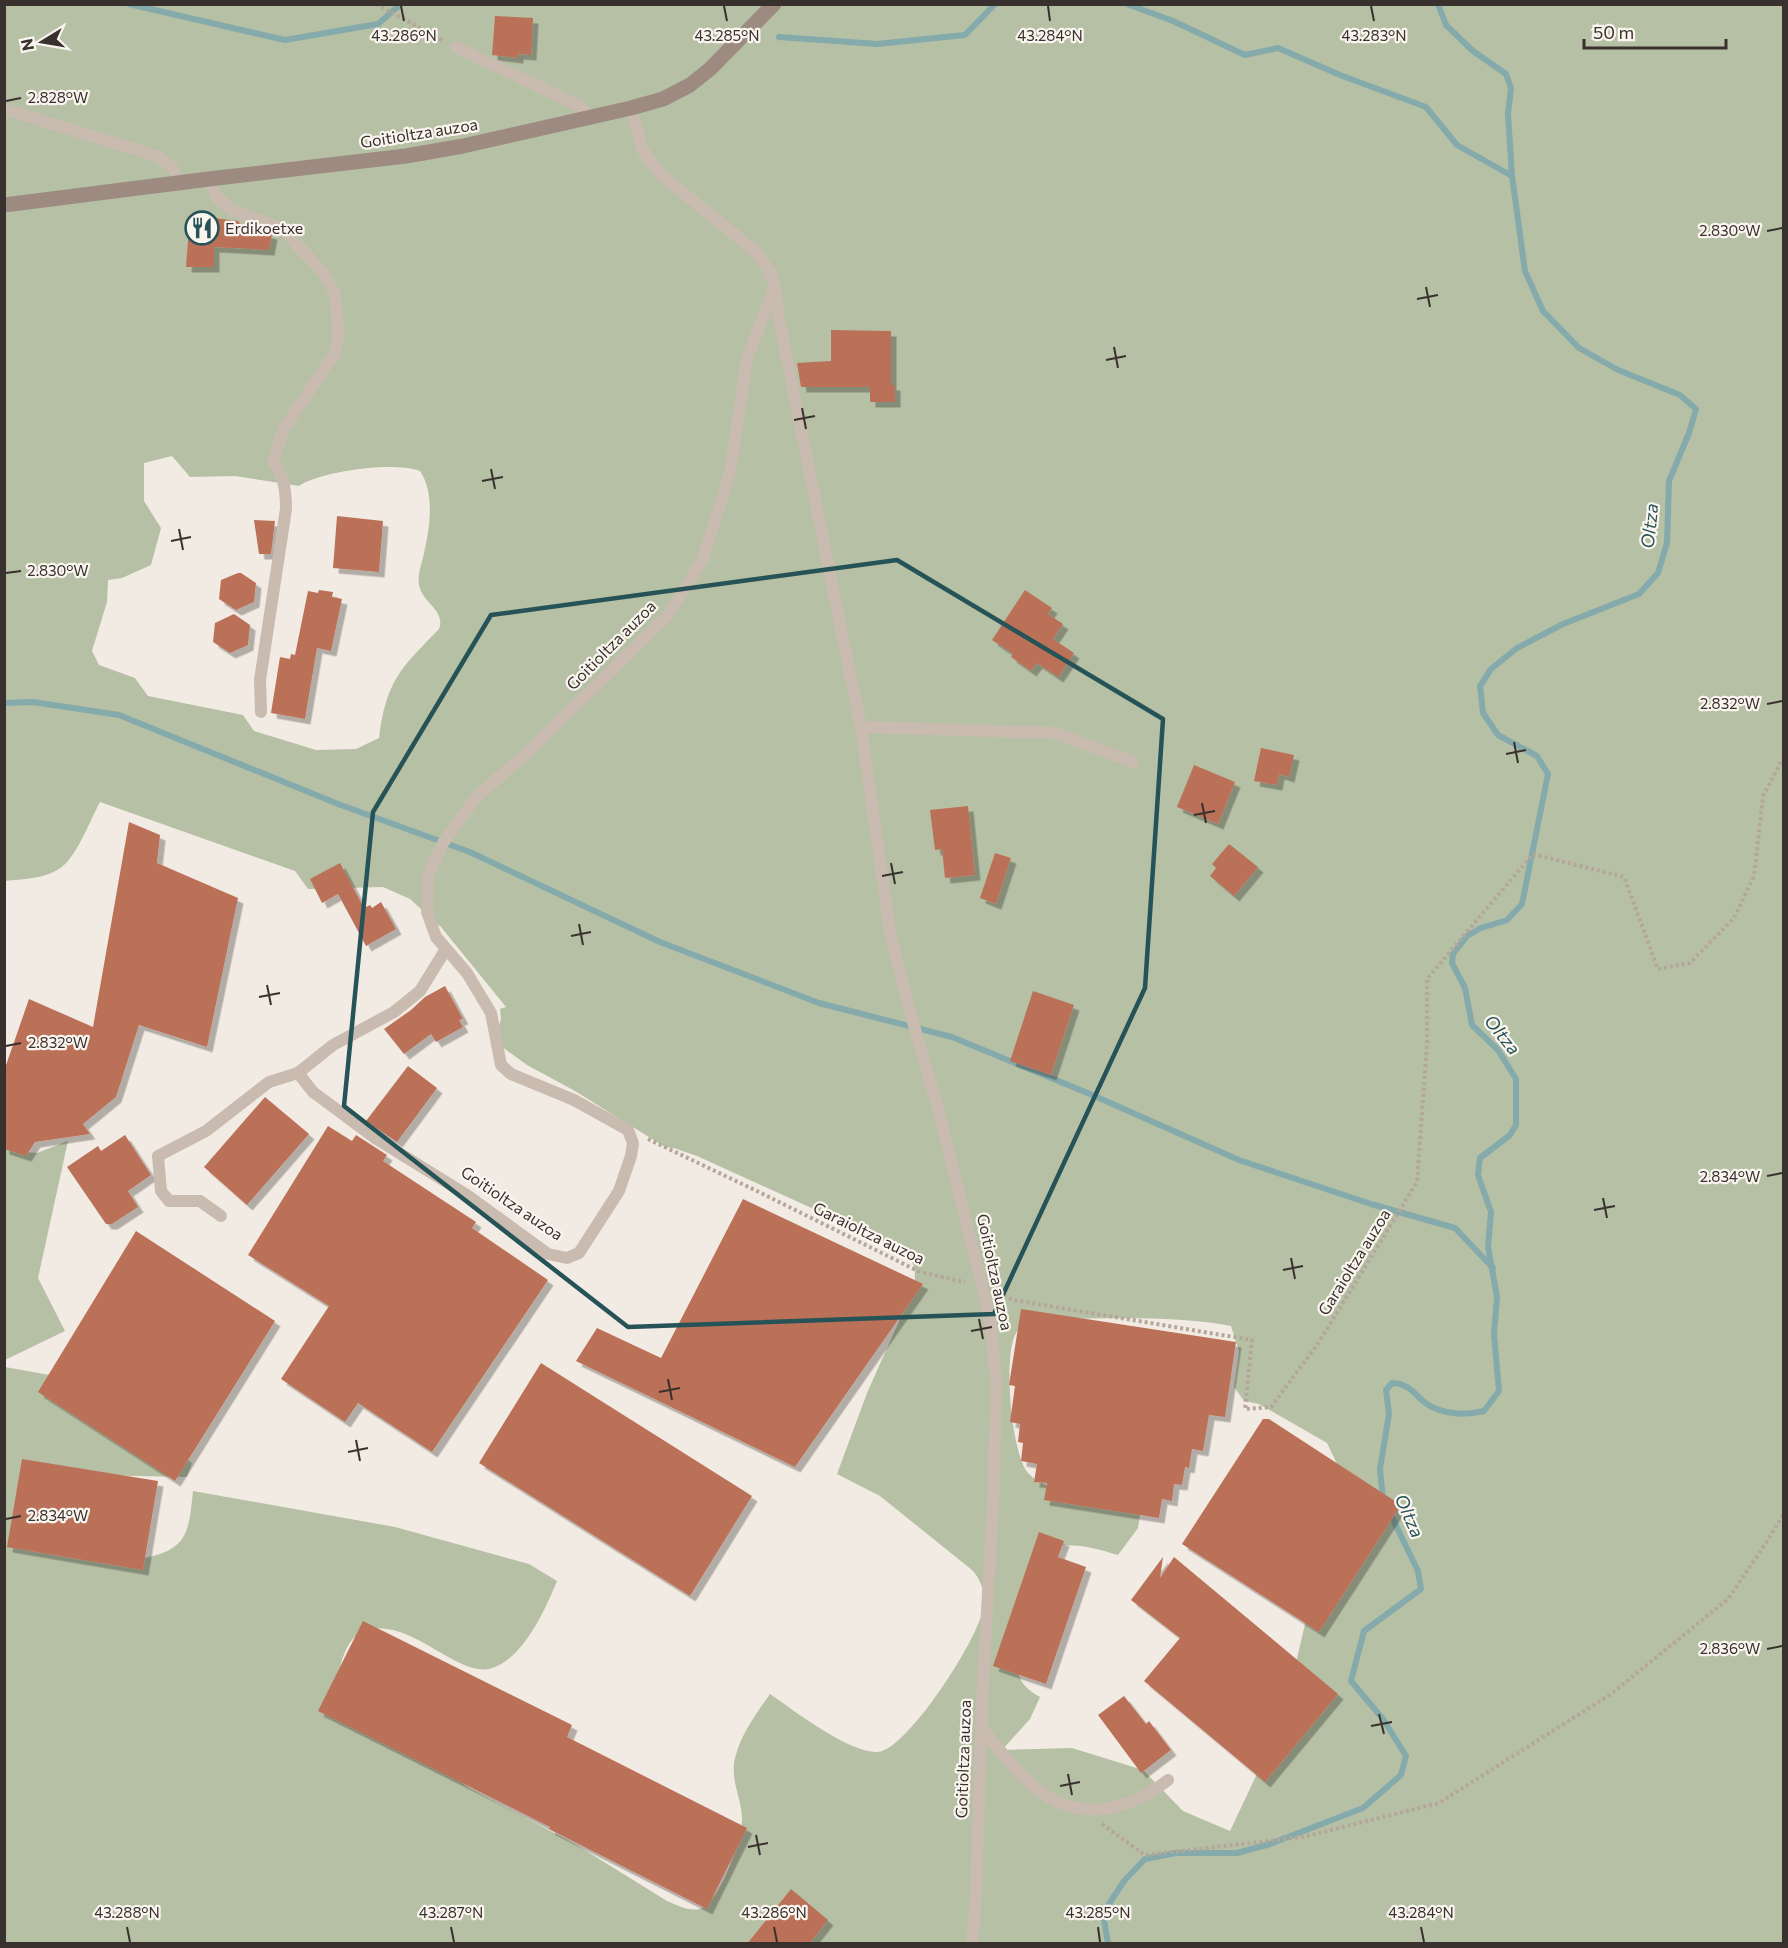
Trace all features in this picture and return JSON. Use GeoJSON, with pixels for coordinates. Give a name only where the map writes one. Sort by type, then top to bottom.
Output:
{"type":"FeatureCollection","features":[{"type":"Feature","properties":{"kind":"street","name":"Goitioltza auzoa"},"geometry":{"type":"LineString","coordinates":[[4,205],[209,178],[406,156],[463,146],[631,108],[663,99],[690,85],[710,69],[774,4]]}},
{"type":"Feature","properties":{"kind":"lane"},"geometry":{"type":"LineString","coordinates":[[456,47],[581,106],[590,117]]}},
{"type":"Feature","properties":{"kind":"lane","name":"Goitioltza auzoa"},"geometry":{"type":"LineString","coordinates":[[631,108],[642,149],[657,172],[757,253],[770,272],[775,287],[779,320],[861,727],[891,938],[940,1116],[990,1319],[996,1380],[994,1483],[972,1944]]}},
{"type":"Feature","properties":{"kind":"lane"},"geometry":{"type":"LineString","coordinates":[[4,109],[157,156],[172,167],[180,182]]}},
{"type":"Feature","properties":{"kind":"lane"},"geometry":{"type":"LineString","coordinates":[[209,178],[217,197],[231,210],[281,228],[322,271],[335,294],[338,311],[339,336],[334,354],[284,428],[273,461],[281,472],[286,491],[286,510],[260,680],[261,712]]}},
{"type":"Feature","properties":{"kind":"lane","name":"Goitioltza auzoa"},"geometry":{"type":"LineString","coordinates":[[298,1073],[313,1092],[375,1138],[467,1195],[548,1254],[567,1258],[579,1253],[619,1191],[633,1143],[628,1130],[574,1100],[511,1074],[501,1065],[491,1013],[467,973],[436,937],[427,912],[428,876],[443,843],[476,797],[525,755],[668,615],[703,559],[730,473],[747,359],[775,287]]}},
{"type":"Feature","properties":{"kind":"lane"},"geometry":{"type":"LineString","coordinates":[[861,727],[1055,733],[1133,762]]}},
{"type":"Feature","properties":{"kind":"lane"},"geometry":{"type":"LineString","coordinates":[[220,1216],[200,1201],[170,1201],[161,1191],[158,1156],[206,1131],[269,1082],[298,1073],[333,1045],[394,1012],[420,991],[446,949]]}},
{"type":"Feature","properties":{"kind":"lane"},"geometry":{"type":"LineString","coordinates":[[981,1728],[1037,1789],[1062,1805],[1080,1809],[1108,1809],[1134,1801],[1156,1790],[1168,1780]]}},
{"type":"Feature","properties":{"kind":"path"},"geometry":{"type":"LineString","coordinates":[[376,4],[456,47]]}},
{"type":"Feature","properties":{"kind":"path","name":"Garaioltza auzoa"},"geometry":{"type":"LineString","coordinates":[[628,1130],[920,1272],[981,1284],[1013,1300],[1252,1340],[1245,1409],[1271,1407],[1319,1342],[1417,1182],[1427,1045],[1427,979],[1533,854],[1624,877],[1658,969],[1690,963],[1734,918],[1754,876],[1763,796],[1784,756]]}},
{"type":"Feature","properties":{"kind":"path"},"geometry":{"type":"LineString","coordinates":[[1080,1809],[1145,1855],[1304,1837],[1439,1803],[1611,1694],[1728,1599],[1784,1513]]}},
{"type":"Feature","properties":{"kind":"highlighted area"},"geometry":{"type":"Polygon","coordinates":[[[897,560],[1163,719],[1145,988],[994,1314],[628,1327],[344,1106],[373,812],[491,615],[897,560]]]}},
{"type":"Feature","properties":{"kind":"green space"},"geometry":{"type":"Polygon","coordinates":[[[4,5],[1783,5],[1783,1943],[5,1943],[5,1367],[66,1378],[192,1463],[187,1477],[43,1474],[144,1558],[170,1550],[184,1537],[190,1517],[193,1491],[395,1527],[529,1564],[557,1581],[531,1632],[512,1656],[501,1664],[489,1669],[476,1669],[402,1633],[386,1629],[370,1629],[362,1631],[351,1641],[341,1663],[338,1679],[415,1747],[469,1788],[575,1844],[667,1901],[689,1909],[702,1908],[709,1902],[730,1867],[739,1838],[742,1817],[734,1773],[735,1758],[745,1732],[770,1694],[837,1739],[852,1746],[878,1752],[891,1746],[906,1733],[940,1690],[956,1666],[979,1622],[984,1597],[978,1578],[972,1570],[880,1496],[837,1474],[867,1393],[913,1290],[915,1269],[913,1264],[895,1246],[697,1156],[665,1147],[575,1091],[527,1065],[494,1041],[501,1019],[500,1009],[506,1007],[441,927],[410,899],[383,887],[308,889],[295,871],[100,802],[77,848],[59,869],[47,875],[5,881],[4,5]],[[172,456],[144,463],[144,501],[161,528],[151,565],[122,578],[108,580],[107,602],[92,651],[99,665],[135,678],[148,696],[243,715],[254,731],[316,750],[356,749],[379,738],[386,702],[397,677],[439,629],[437,611],[424,597],[419,585],[430,511],[428,490],[420,471],[394,467],[358,469],[324,476],[299,486],[235,476],[190,477],[172,456]],[[1050,1319],[1019,1329],[1010,1356],[1010,1400],[1022,1462],[1028,1473],[1050,1487],[1081,1497],[1141,1509],[1138,1528],[1118,1555],[1076,1545],[1050,1547],[1016,1662],[1018,1674],[1023,1683],[1040,1697],[1030,1719],[1002,1750],[1072,1748],[1143,1770],[1183,1811],[1230,1831],[1256,1776],[1259,1746],[1286,1706],[1305,1624],[1327,1583],[1353,1497],[1327,1443],[1259,1404],[1244,1401],[1234,1387],[1239,1352],[1231,1326],[1164,1319],[1050,1319]]]}},
{"type":"Feature","properties":{"kind":"green space"},"geometry":{"type":"Polygon","coordinates":[[[4,1079],[22,1152],[37,1153],[68,1141],[38,1278],[65,1331],[5,1360],[4,1079]]]}},
{"type":"Feature","properties":{"kind":"building"},"geometry":{"type":"Polygon","coordinates":[[[495,16],[533,18],[531,55],[518,54],[518,58],[492,55],[495,16]]]}},
{"type":"Feature","properties":{"kind":"building"},"geometry":{"type":"Polygon","coordinates":[[[190,215],[238,221],[257,228],[257,230],[263,230],[263,232],[272,234],[269,250],[214,247],[214,267],[186,267],[190,215]]]}},
{"type":"Feature","properties":{"kind":"building"},"geometry":{"type":"Polygon","coordinates":[[[831,330],[891,331],[891,385],[895,385],[895,402],[870,402],[870,387],[801,387],[797,363],[831,361],[831,330]]]}},
{"type":"Feature","properties":{"kind":"building"},"geometry":{"type":"Polygon","coordinates":[[[337,516],[383,521],[379,572],[333,568],[337,516]]]}},
{"type":"Feature","properties":{"kind":"building"},"geometry":{"type":"Polygon","coordinates":[[[254,520],[275,521],[271,554],[259,554],[254,520]]]}},
{"type":"Feature","properties":{"kind":"building"},"geometry":{"type":"Polygon","coordinates":[[[238,573],[256,583],[254,602],[236,610],[219,599],[221,580],[238,573]]]}},
{"type":"Feature","properties":{"kind":"building"},"geometry":{"type":"Polygon","coordinates":[[[319,590],[333,592],[332,597],[342,599],[331,651],[317,648],[305,719],[271,713],[280,657],[290,659],[291,654],[295,655],[308,591],[318,593],[319,590]]]}},
{"type":"Feature","properties":{"kind":"building"},"geometry":{"type":"Polygon","coordinates":[[[1025,590],[1052,608],[1048,614],[1063,624],[1053,639],[1074,653],[1058,677],[1037,663],[1031,671],[1011,657],[1013,654],[992,640],[1025,590]]]}},
{"type":"Feature","properties":{"kind":"building"},"geometry":{"type":"Polygon","coordinates":[[[234,614],[250,625],[248,645],[230,653],[213,642],[215,623],[234,614]]]}},
{"type":"Feature","properties":{"kind":"building"},"geometry":{"type":"Polygon","coordinates":[[[1261,748],[1294,755],[1289,777],[1279,774],[1277,785],[1254,781],[1261,748]]]}},
{"type":"Feature","properties":{"kind":"building"},"geometry":{"type":"Polygon","coordinates":[[[1194,765],[1235,782],[1218,824],[1177,807],[1194,765]]]}},
{"type":"Feature","properties":{"kind":"building"},"geometry":{"type":"Polygon","coordinates":[[[968,806],[975,875],[945,878],[942,849],[935,850],[930,810],[968,806]]]}},
{"type":"Feature","properties":{"kind":"building"},"geometry":{"type":"Polygon","coordinates":[[[129,822],[160,835],[157,863],[238,898],[207,1047],[139,1025],[116,1097],[83,1124],[90,1134],[35,1142],[26,1156],[4,1149],[4,1071],[29,999],[93,1027],[129,822]]]}},
{"type":"Feature","properties":{"kind":"building"},"geometry":{"type":"Polygon","coordinates":[[[1229,844],[1258,867],[1234,896],[1210,876],[1216,868],[1212,864],[1229,844]]]}},
{"type":"Feature","properties":{"kind":"building"},"geometry":{"type":"Polygon","coordinates":[[[995,853],[1011,858],[996,904],[980,898],[995,853]]]}},
{"type":"Feature","properties":{"kind":"building"},"geometry":{"type":"Polygon","coordinates":[[[340,863],[364,908],[370,905],[372,908],[381,902],[396,929],[366,946],[338,894],[322,903],[310,879],[340,863]]]}},
{"type":"Feature","properties":{"kind":"building"},"geometry":{"type":"Polygon","coordinates":[[[445,986],[463,1019],[459,1020],[463,1027],[436,1042],[431,1034],[404,1054],[384,1029],[425,997],[445,986]]]}},
{"type":"Feature","properties":{"kind":"building"},"geometry":{"type":"Polygon","coordinates":[[[1033,991],[1074,1005],[1051,1075],[1010,1061],[1033,991]]]}},
{"type":"Feature","properties":{"kind":"building"},"geometry":{"type":"Polygon","coordinates":[[[408,1066],[437,1088],[397,1142],[366,1121],[408,1066]]]}},
{"type":"Feature","properties":{"kind":"building"},"geometry":{"type":"Polygon","coordinates":[[[265,1097],[309,1134],[247,1205],[204,1167],[265,1097]]]}},
{"type":"Feature","properties":{"kind":"building"},"geometry":{"type":"Polygon","coordinates":[[[328,1126],[352,1141],[356,1135],[387,1155],[383,1161],[476,1222],[472,1228],[548,1280],[432,1452],[358,1403],[345,1422],[281,1379],[329,1306],[248,1255],[328,1126]]]}},
{"type":"Feature","properties":{"kind":"building"},"geometry":{"type":"Polygon","coordinates":[[[125,1135],[151,1175],[128,1191],[138,1207],[112,1224],[106,1224],[67,1167],[98,1146],[101,1151],[125,1135]]]}},
{"type":"Feature","properties":{"kind":"building"},"geometry":{"type":"Polygon","coordinates":[[[743,1199],[923,1284],[795,1467],[576,1361],[597,1328],[661,1358],[743,1199]]]}},
{"type":"Feature","properties":{"kind":"building"},"geometry":{"type":"Polygon","coordinates":[[[136,1231],[275,1321],[175,1481],[38,1392],[136,1231]]]}},
{"type":"Feature","properties":{"kind":"building"},"geometry":{"type":"Polygon","coordinates":[[[1021,1309],[1236,1342],[1225,1417],[1209,1415],[1203,1451],[1192,1449],[1189,1468],[1185,1467],[1182,1485],[1174,1484],[1172,1501],[1162,1499],[1159,1518],[1044,1500],[1047,1483],[1034,1482],[1037,1464],[1021,1461],[1023,1443],[1018,1442],[1020,1424],[1010,1422],[1015,1386],[1009,1385],[1021,1309]]]}},
{"type":"Feature","properties":{"kind":"building"},"geometry":{"type":"Polygon","coordinates":[[[541,1363],[752,1496],[690,1596],[479,1463],[541,1363]]]}},
{"type":"Feature","properties":{"kind":"building"},"geometry":{"type":"Polygon","coordinates":[[[1263,1419],[1269,1419],[1401,1505],[1319,1632],[1182,1544],[1263,1419]]]}},
{"type":"Feature","properties":{"kind":"building"},"geometry":{"type":"Polygon","coordinates":[[[22,1459],[158,1481],[143,1570],[7,1547],[22,1459]]]}},
{"type":"Feature","properties":{"kind":"building"},"geometry":{"type":"Polygon","coordinates":[[[1039,1532],[1064,1541],[1058,1557],[1086,1567],[1046,1684],[993,1666],[1039,1532]]]}},
{"type":"Feature","properties":{"kind":"building"},"geometry":{"type":"Polygon","coordinates":[[[1163,1557],[1160,1578],[1174,1557],[1338,1694],[1265,1782],[1144,1681],[1180,1638],[1131,1600],[1163,1557]]]}},
{"type":"Feature","properties":{"kind":"building"},"geometry":{"type":"Polygon","coordinates":[[[363,1621],[572,1725],[567,1737],[747,1828],[707,1909],[549,1829],[550,1827],[318,1711],[363,1621]]]}},
{"type":"Feature","properties":{"kind":"building"},"geometry":{"type":"Polygon","coordinates":[[[1124,1696],[1146,1724],[1149,1721],[1171,1750],[1141,1773],[1098,1715],[1124,1696]]]}},
{"type":"Feature","properties":{"kind":"building"},"geometry":{"type":"Polygon","coordinates":[[[791,1889],[828,1920],[809,1944],[747,1944],[791,1889]]]}},
{"type":"Feature","properties":{"kind":"waterway"},"geometry":{"type":"LineString","coordinates":[[129,4],[285,40],[378,24],[401,4]]}},
{"type":"Feature","properties":{"kind":"waterway"},"geometry":{"type":"LineString","coordinates":[[779,37],[877,44],[965,35],[995,4]]}},
{"type":"Feature","properties":{"kind":"waterway"},"geometry":{"type":"LineString","coordinates":[[1127,4],[1173,21],[1245,55],[1278,48],[1340,75],[1426,107],[1457,145],[1512,176]]}},
{"type":"Feature","properties":{"kind":"waterway","name":"Oltza"},"geometry":{"type":"LineString","coordinates":[[1383,1499],[1380,1469],[1389,1414],[1386,1390],[1392,1383],[1405,1386],[1432,1407],[1458,1414],[1484,1411],[1499,1391],[1494,1334],[1497,1297],[1488,1247],[1491,1212],[1478,1175],[1480,1158],[1510,1135],[1516,1125],[1516,1079],[1498,1050],[1472,1025],[1465,988],[1452,963],[1453,954],[1467,936],[1481,928],[1507,920],[1522,904],[1548,774],[1537,756],[1498,735],[1483,713],[1480,686],[1491,669],[1517,648],[1563,624],[1639,594],[1658,573],[1667,543],[1669,481],[1689,433],[1696,409],[1680,395],[1618,370],[1579,348],[1543,311],[1525,271],[1512,176],[1508,114],[1511,88],[1506,74],[1473,51],[1446,25],[1438,4]]}},
{"type":"Feature","properties":{"kind":"waterway"},"geometry":{"type":"LineString","coordinates":[[4,703],[33,702],[119,715],[338,804],[470,852],[660,942],[819,1003],[952,1037],[1090,1094],[1239,1160],[1371,1204],[1455,1228],[1493,1268]]}},
{"type":"Feature","properties":{"kind":"waterway","name":"Oltza"},"geometry":{"type":"LineString","coordinates":[[1108,1944],[1103,1913],[1124,1881],[1145,1859],[1176,1853],[1237,1853],[1270,1844],[1363,1808],[1401,1775],[1406,1756],[1383,1719],[1351,1681],[1364,1631],[1421,1589],[1418,1571],[1389,1511]]}},
{"type":"Feature","properties":{"kind":"place","name":"Erdikoetxe"},"geometry":{"type":"Point","coordinates":[202,228]}}]}
